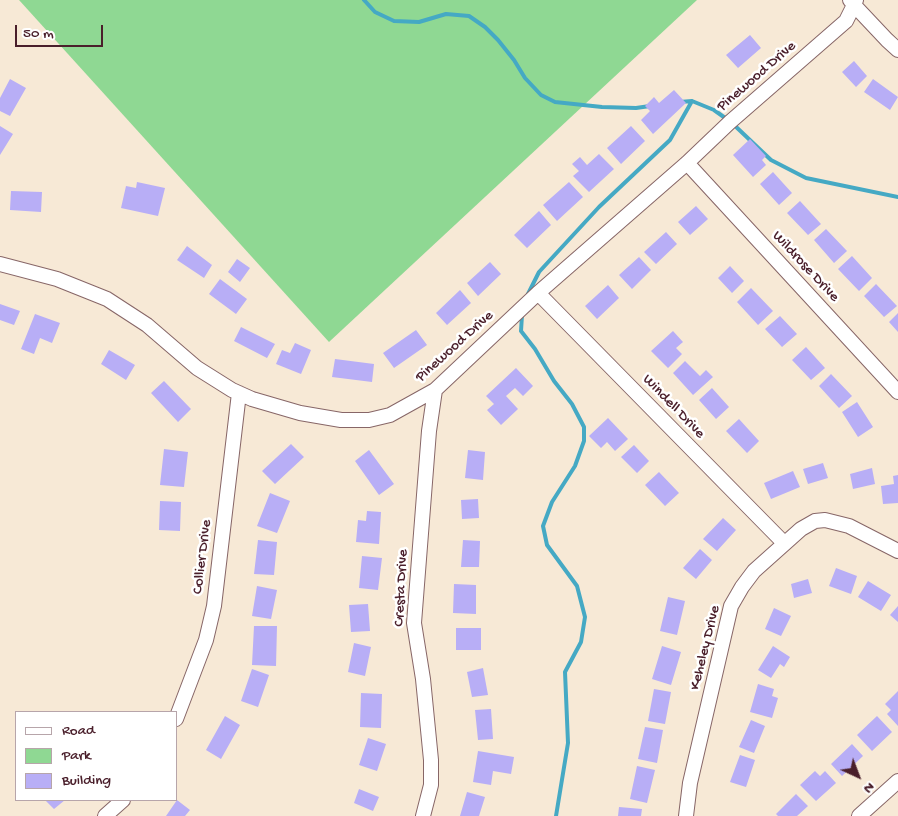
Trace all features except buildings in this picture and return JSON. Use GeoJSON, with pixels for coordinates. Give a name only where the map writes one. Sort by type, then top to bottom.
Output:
{"type":"FeatureCollection","features":[{"type":"Feature","properties":{"kind":"street"},"geometry":{"type":"LineString","coordinates":[[853,2],[886,40],[898,50]]}},
{"type":"Feature","properties":{"kind":"street","name":"Pinewood Drive"},"geometry":{"type":"LineString","coordinates":[[0,264],[57,279],[107,299],[147,326],[197,368],[239,394],[300,413],[341,420],[369,420],[390,415],[435,390],[538,293],[846,21],[853,2]]}},
{"type":"Feature","properties":{"kind":"street","name":"Wildrose Drive"},"geometry":{"type":"LineString","coordinates":[[687,163],[898,392]]}},
{"type":"Feature","properties":{"kind":"street","name":"Windell Drive"},"geometry":{"type":"LineString","coordinates":[[538,293],[784,543]]}},
{"type":"Feature","properties":{"kind":"street","name":"Cresta Drive"},"geometry":{"type":"LineString","coordinates":[[423,816],[431,786],[431,760],[423,679],[414,623],[429,431],[435,390]]}},
{"type":"Feature","properties":{"kind":"street","name":"Collier Drive"},"geometry":{"type":"LineString","coordinates":[[178,714],[206,640],[214,606],[239,394]]}},
{"type":"Feature","properties":{"kind":"street","name":"Keheley Drive"},"geometry":{"type":"LineString","coordinates":[[686,816],[690,783],[732,606],[754,570],[784,543],[815,521],[824,520],[849,526],[898,551]]}},
{"type":"Feature","properties":{"kind":"street"},"geometry":{"type":"LineString","coordinates":[[859,816],[898,781]]}},
{"type":"Feature","properties":{"kind":"street"},"geometry":{"type":"LineString","coordinates":[[105,816],[122,801]]}},
{"type":"Feature","properties":{"kind":"green space"},"geometry":{"type":"Polygon","coordinates":[[[19,0],[697,0],[329,342],[19,0]]]}},
{"type":"Feature","properties":{"kind":"waterway"},"geometry":{"type":"LineString","coordinates":[[364,0],[375,12],[394,21],[419,22],[446,14],[469,16],[485,27],[498,40],[525,78],[541,95],[555,102],[602,107],[636,108],[650,106]]}},
{"type":"Feature","properties":{"kind":"waterway"},"geometry":{"type":"LineString","coordinates":[[680,102],[692,101],[714,110],[728,120]]}},
{"type":"Feature","properties":{"kind":"waterway"},"geometry":{"type":"LineString","coordinates":[[528,294],[539,272],[599,207],[670,140],[692,101]]}},
{"type":"Feature","properties":{"kind":"waterway"},"geometry":{"type":"LineString","coordinates":[[733,124],[771,160],[806,178],[898,197]]}},
{"type":"Feature","properties":{"kind":"waterway"},"geometry":{"type":"LineString","coordinates":[[522,315],[521,331],[535,349],[554,381],[572,404],[584,427],[584,441],[575,466],[552,502],[543,526],[547,545],[577,586],[585,617],[581,642],[565,672],[568,743],[556,816]]}}]}
